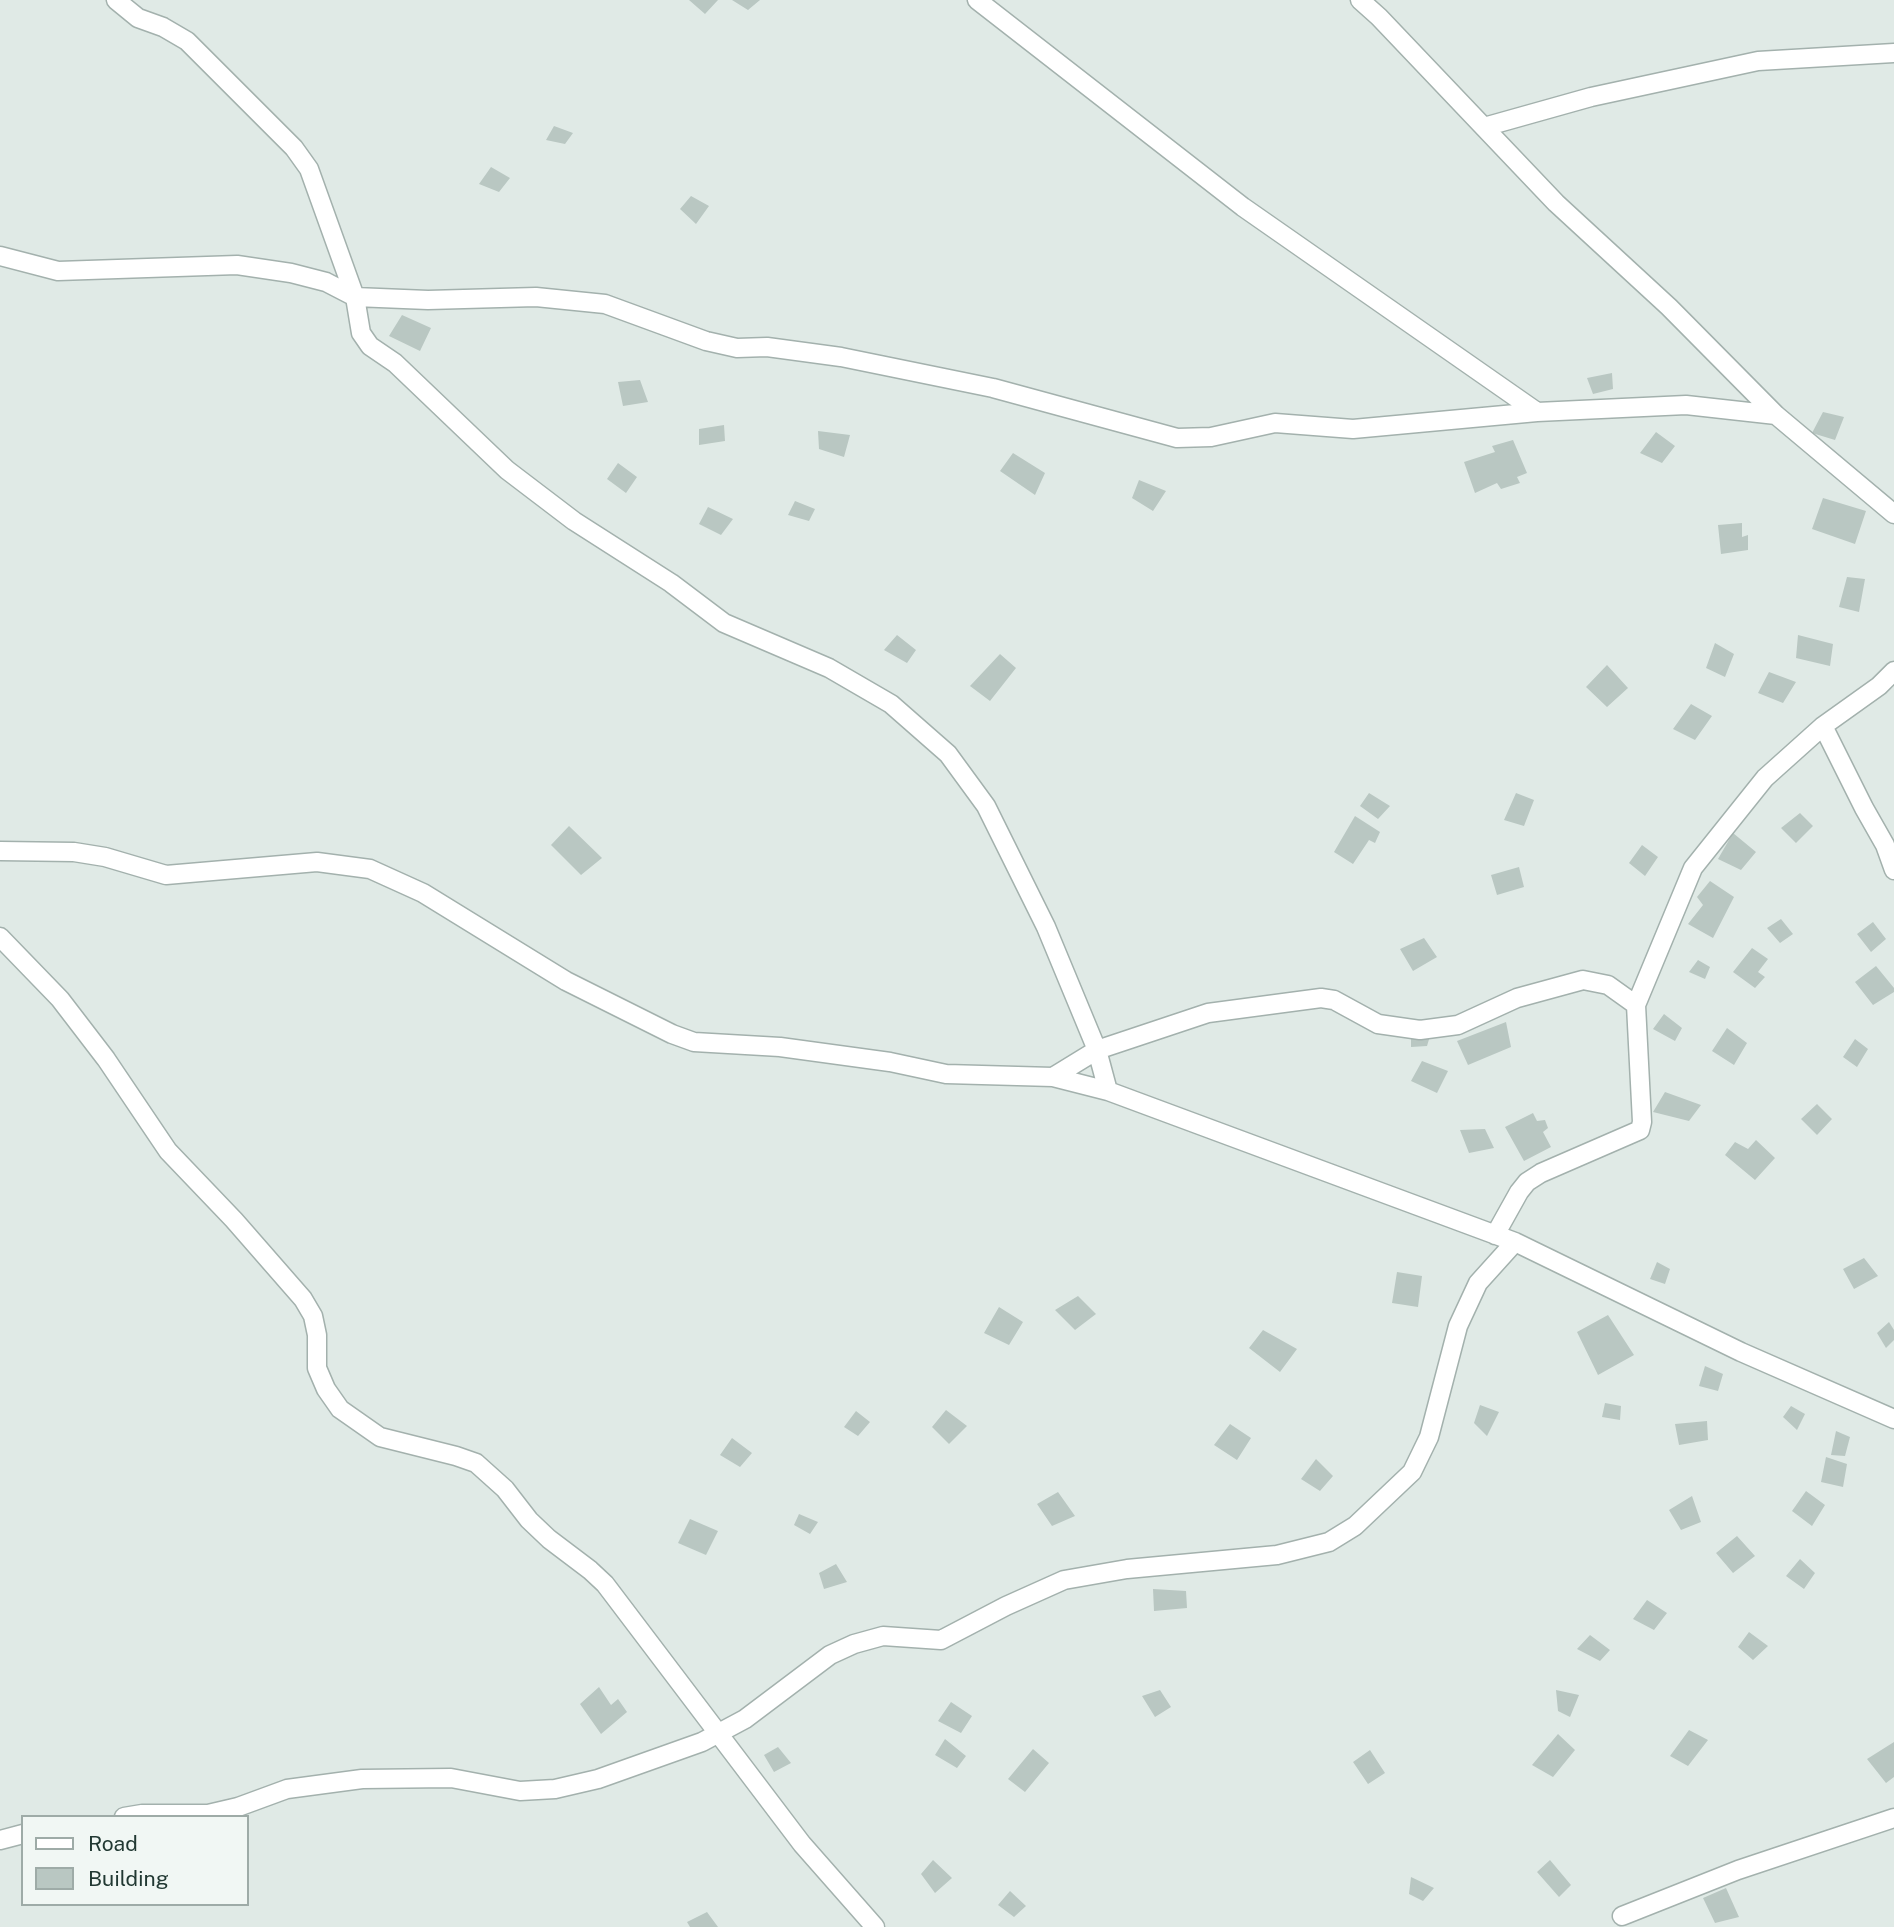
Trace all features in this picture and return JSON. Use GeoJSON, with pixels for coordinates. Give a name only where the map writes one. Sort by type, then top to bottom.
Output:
{"type":"FeatureCollection","features":[{"type":"Feature","properties":{"kind":"street"},"geometry":{"type":"LineString","coordinates":[[116,0],[138,18],[163,27],[187,41],[294,148],[309,169],[355,298],[361,333],[370,345],[395,363],[518,478],[573,521],[671,583],[724,623],[829,668],[891,704],[948,754],[986,806],[1046,927],[1097,1050],[1108,1091]]}},
{"type":"Feature","properties":{"kind":"street"},"geometry":{"type":"LineString","coordinates":[[977,0],[1243,207],[1538,412]]}},
{"type":"Feature","properties":{"kind":"street"},"geometry":{"type":"LineString","coordinates":[[1360,0],[1556,203],[1669,307],[1776,415],[1894,514]]}},
{"type":"Feature","properties":{"kind":"street"},"geometry":{"type":"LineString","coordinates":[[1484,127],[1591,97],[1758,61],[1894,53]]}},
{"type":"Feature","properties":{"kind":"street"},"geometry":{"type":"LineString","coordinates":[[0,256],[58,271],[237,265],[291,272],[326,282],[355,298],[428,300],[536,297],[605,304],[706,341],[737,348],[767,347],[854,359],[993,388],[1177,438],[1212,437],[1275,423],[1353,429],[1538,412],[1686,405],[1776,415]]}},
{"type":"Feature","properties":{"kind":"street"},"geometry":{"type":"LineString","coordinates":[[1495,1236],[1518,1192],[1527,1182],[1541,1172],[1640,1130],[1643,1122],[1636,1005],[1693,868],[1765,778],[1823,726],[1879,686],[1894,671]]}},
{"type":"Feature","properties":{"kind":"street"},"geometry":{"type":"LineString","coordinates":[[1823,726],[1885,845],[1894,870]]}},
{"type":"Feature","properties":{"kind":"street"},"geometry":{"type":"LineString","coordinates":[[0,851],[74,852],[105,857],[166,875],[317,862],[370,869],[423,893],[566,981],[672,1034],[694,1042],[780,1047],[890,1062],[946,1074],[1053,1077],[1108,1091],[1515,1242],[1741,1352],[1894,1419]]}},
{"type":"Feature","properties":{"kind":"street"},"geometry":{"type":"LineString","coordinates":[[0,937],[60,999],[106,1059],[168,1151],[234,1220],[303,1299],[313,1316],[317,1335],[317,1368],[326,1390],[340,1409],[380,1437],[476,1463],[490,1474],[549,1539],[605,1584],[802,1844],[875,1927]]}},
{"type":"Feature","properties":{"kind":"street"},"geometry":{"type":"LineString","coordinates":[[1053,1077],[1097,1050],[1208,1013],[1321,998],[1334,1000],[1378,1024],[1420,1030],[1458,1025],[1517,998],[1583,980],[1608,985],[1636,1005]]}},
{"type":"Feature","properties":{"kind":"street"},"geometry":{"type":"LineString","coordinates":[[136,1815],[208,1814],[238,1807],[287,1789],[362,1779],[451,1778],[520,1791],[555,1789],[598,1779],[702,1742],[745,1719],[830,1655],[854,1644],[883,1636],[941,1640],[1064,1580],[1127,1569],[1277,1555],[1329,1542],[1355,1526],[1412,1472],[1429,1437],[1458,1326],[1478,1283],[1515,1242]]}},
{"type":"Feature","properties":{"kind":"street"},"geometry":{"type":"LineString","coordinates":[[1622,1916],[1738,1870],[1894,1818]]}},
{"type":"Feature","properties":{"kind":"street"},"geometry":{"type":"LineString","coordinates":[[0,1840],[21,1835]]}},
{"type":"Feature","properties":{"kind":"building"},"geometry":{"type":"Polygon","coordinates":[[[689,0],[718,0],[705,14],[689,0]]]}},
{"type":"Feature","properties":{"kind":"building"},"geometry":{"type":"Polygon","coordinates":[[[732,0],[760,0],[748,10],[732,0]]]}},
{"type":"Feature","properties":{"kind":"building"},"geometry":{"type":"Polygon","coordinates":[[[554,126],[573,133],[565,144],[546,140],[554,126]]]}},
{"type":"Feature","properties":{"kind":"building"},"geometry":{"type":"Polygon","coordinates":[[[491,167],[510,178],[499,192],[479,184],[491,167]]]}},
{"type":"Feature","properties":{"kind":"building"},"geometry":{"type":"Polygon","coordinates":[[[691,196],[709,206],[696,224],[680,209],[691,196]]]}},
{"type":"Feature","properties":{"kind":"building"},"geometry":{"type":"Polygon","coordinates":[[[402,315],[431,328],[420,351],[389,336],[402,315]]]}},
{"type":"Feature","properties":{"kind":"building"},"geometry":{"type":"Polygon","coordinates":[[[1612,373],[1613,389],[1593,394],[1587,378],[1612,373]]]}},
{"type":"Feature","properties":{"kind":"building"},"geometry":{"type":"Polygon","coordinates":[[[640,380],[648,402],[623,406],[618,382],[640,380]]]}},
{"type":"Feature","properties":{"kind":"building"},"geometry":{"type":"Polygon","coordinates":[[[1823,412],[1844,417],[1835,440],[1812,433],[1823,412]]]}},
{"type":"Feature","properties":{"kind":"building"},"geometry":{"type":"Polygon","coordinates":[[[724,425],[725,441],[699,445],[699,429],[724,425]]]}},
{"type":"Feature","properties":{"kind":"building"},"geometry":{"type":"Polygon","coordinates":[[[818,431],[850,435],[844,457],[819,449],[818,431]]]}},
{"type":"Feature","properties":{"kind":"building"},"geometry":{"type":"Polygon","coordinates":[[[1656,432],[1675,446],[1662,463],[1640,453],[1656,432]]]}},
{"type":"Feature","properties":{"kind":"building"},"geometry":{"type":"Polygon","coordinates":[[[1513,440],[1527,473],[1517,477],[1520,483],[1501,489],[1497,483],[1475,493],[1464,462],[1495,452],[1492,446],[1513,440]]]}},
{"type":"Feature","properties":{"kind":"building"},"geometry":{"type":"Polygon","coordinates":[[[1013,453],[1045,473],[1035,495],[1000,471],[1013,453]]]}},
{"type":"Feature","properties":{"kind":"building"},"geometry":{"type":"Polygon","coordinates":[[[618,463],[637,477],[626,493],[607,479],[618,463]]]}},
{"type":"Feature","properties":{"kind":"building"},"geometry":{"type":"Polygon","coordinates":[[[1139,480],[1166,491],[1153,511],[1132,498],[1139,480]]]}},
{"type":"Feature","properties":{"kind":"building"},"geometry":{"type":"Polygon","coordinates":[[[1823,498],[1866,511],[1855,544],[1812,529],[1823,498]]]}},
{"type":"Feature","properties":{"kind":"building"},"geometry":{"type":"Polygon","coordinates":[[[795,501],[815,509],[809,521],[788,515],[795,501]]]}},
{"type":"Feature","properties":{"kind":"building"},"geometry":{"type":"Polygon","coordinates":[[[708,507],[733,519],[721,535],[699,524],[708,507]]]}},
{"type":"Feature","properties":{"kind":"building"},"geometry":{"type":"Polygon","coordinates":[[[1742,523],[1742,537],[1748,535],[1748,550],[1721,554],[1718,525],[1742,523]]]}},
{"type":"Feature","properties":{"kind":"building"},"geometry":{"type":"Polygon","coordinates":[[[1847,577],[1865,579],[1859,612],[1839,607],[1847,577]]]}},
{"type":"Feature","properties":{"kind":"building"},"geometry":{"type":"Polygon","coordinates":[[[897,635],[916,650],[907,663],[884,650],[897,635]]]}},
{"type":"Feature","properties":{"kind":"building"},"geometry":{"type":"Polygon","coordinates":[[[1798,635],[1833,644],[1830,666],[1796,658],[1798,635]]]}},
{"type":"Feature","properties":{"kind":"building"},"geometry":{"type":"Polygon","coordinates":[[[1715,643],[1734,654],[1725,677],[1706,668],[1715,643]]]}},
{"type":"Feature","properties":{"kind":"building"},"geometry":{"type":"Polygon","coordinates":[[[1000,654],[1016,668],[990,701],[970,686],[1000,654]]]}},
{"type":"Feature","properties":{"kind":"building"},"geometry":{"type":"Polygon","coordinates":[[[1607,665],[1628,688],[1607,707],[1586,687],[1607,665]]]}},
{"type":"Feature","properties":{"kind":"building"},"geometry":{"type":"Polygon","coordinates":[[[1769,672],[1796,682],[1783,703],[1758,693],[1769,672]]]}},
{"type":"Feature","properties":{"kind":"building"},"geometry":{"type":"Polygon","coordinates":[[[1691,704],[1712,716],[1695,740],[1673,729],[1691,704]]]}},
{"type":"Feature","properties":{"kind":"building"},"geometry":{"type":"Polygon","coordinates":[[[1369,793],[1390,806],[1378,819],[1360,806],[1369,793]]]}},
{"type":"Feature","properties":{"kind":"building"},"geometry":{"type":"Polygon","coordinates":[[[1516,793],[1534,800],[1524,826],[1504,820],[1516,793]]]}},
{"type":"Feature","properties":{"kind":"building"},"geometry":{"type":"Polygon","coordinates":[[[1800,813],[1813,826],[1796,843],[1781,828],[1800,813]]]}},
{"type":"Feature","properties":{"kind":"building"},"geometry":{"type":"Polygon","coordinates":[[[1355,816],[1380,832],[1375,843],[1369,840],[1353,864],[1334,852],[1355,816]]]}},
{"type":"Feature","properties":{"kind":"building"},"geometry":{"type":"Polygon","coordinates":[[[569,826],[602,858],[581,875],[551,845],[569,826]]]}},
{"type":"Feature","properties":{"kind":"building"},"geometry":{"type":"Polygon","coordinates":[[[1733,833],[1756,852],[1741,870],[1718,859],[1733,833]]]}},
{"type":"Feature","properties":{"kind":"building"},"geometry":{"type":"Polygon","coordinates":[[[1642,845],[1658,857],[1645,876],[1629,863],[1642,845]]]}},
{"type":"Feature","properties":{"kind":"building"},"geometry":{"type":"Polygon","coordinates":[[[1519,867],[1524,887],[1497,895],[1491,875],[1519,867]]]}},
{"type":"Feature","properties":{"kind":"building"},"geometry":{"type":"Polygon","coordinates":[[[1710,881],[1734,897],[1713,938],[1688,924],[1703,905],[1697,897],[1710,881]]]}},
{"type":"Feature","properties":{"kind":"building"},"geometry":{"type":"Polygon","coordinates":[[[1781,919],[1793,934],[1780,943],[1767,928],[1781,919]]]}},
{"type":"Feature","properties":{"kind":"building"},"geometry":{"type":"Polygon","coordinates":[[[1873,922],[1886,939],[1871,952],[1857,934],[1873,922]]]}},
{"type":"Feature","properties":{"kind":"building"},"geometry":{"type":"Polygon","coordinates":[[[1424,938],[1437,957],[1413,971],[1400,949],[1424,938]]]}},
{"type":"Feature","properties":{"kind":"building"},"geometry":{"type":"Polygon","coordinates":[[[1752,948],[1768,959],[1758,972],[1765,977],[1755,988],[1733,972],[1752,948]]]}},
{"type":"Feature","properties":{"kind":"building"},"geometry":{"type":"Polygon","coordinates":[[[1698,960],[1710,967],[1705,979],[1689,972],[1698,960]]]}},
{"type":"Feature","properties":{"kind":"building"},"geometry":{"type":"Polygon","coordinates":[[[1876,966],[1894,988],[1894,992],[1873,1005],[1855,982],[1876,966]]]}},
{"type":"Feature","properties":{"kind":"building"},"geometry":{"type":"Polygon","coordinates":[[[1664,1014],[1682,1028],[1675,1041],[1653,1029],[1664,1014]]]}},
{"type":"Feature","properties":{"kind":"building"},"geometry":{"type":"Polygon","coordinates":[[[1506,1022],[1511,1047],[1468,1065],[1457,1041],[1506,1022]]]}},
{"type":"Feature","properties":{"kind":"building"},"geometry":{"type":"Polygon","coordinates":[[[1727,1028],[1747,1043],[1734,1065],[1712,1051],[1727,1028]]]}},
{"type":"Feature","properties":{"kind":"building"},"geometry":{"type":"Polygon","coordinates":[[[1411,1032],[1430,1036],[1427,1046],[1411,1047],[1411,1032]]]}},
{"type":"Feature","properties":{"kind":"building"},"geometry":{"type":"Polygon","coordinates":[[[1855,1039],[1868,1049],[1857,1067],[1843,1057],[1855,1039]]]}},
{"type":"Feature","properties":{"kind":"building"},"geometry":{"type":"Polygon","coordinates":[[[1422,1061],[1448,1071],[1437,1093],[1411,1081],[1422,1061]]]}},
{"type":"Feature","properties":{"kind":"building"},"geometry":{"type":"Polygon","coordinates":[[[1665,1092],[1701,1105],[1689,1121],[1653,1112],[1665,1092]]]}},
{"type":"Feature","properties":{"kind":"building"},"geometry":{"type":"Polygon","coordinates":[[[1817,1104],[1832,1119],[1817,1135],[1801,1119],[1817,1104]]]}},
{"type":"Feature","properties":{"kind":"building"},"geometry":{"type":"Polygon","coordinates":[[[1533,1113],[1537,1121],[1545,1120],[1548,1128],[1543,1132],[1551,1147],[1524,1161],[1505,1127],[1533,1113]]]}},
{"type":"Feature","properties":{"kind":"building"},"geometry":{"type":"Polygon","coordinates":[[[1485,1129],[1494,1148],[1469,1153],[1460,1130],[1485,1129]]]}},
{"type":"Feature","properties":{"kind":"building"},"geometry":{"type":"Polygon","coordinates":[[[1756,1140],[1775,1158],[1755,1180],[1725,1155],[1735,1142],[1748,1149],[1756,1140]]]}},
{"type":"Feature","properties":{"kind":"building"},"geometry":{"type":"Polygon","coordinates":[[[1864,1258],[1878,1276],[1854,1289],[1843,1269],[1864,1258]]]}},
{"type":"Feature","properties":{"kind":"building"},"geometry":{"type":"Polygon","coordinates":[[[1657,1262],[1670,1269],[1665,1284],[1650,1279],[1657,1262]]]}},
{"type":"Feature","properties":{"kind":"building"},"geometry":{"type":"Polygon","coordinates":[[[1397,1272],[1422,1276],[1418,1307],[1392,1303],[1397,1272]]]}},
{"type":"Feature","properties":{"kind":"building"},"geometry":{"type":"Polygon","coordinates":[[[1078,1296],[1096,1314],[1075,1330],[1055,1310],[1078,1296]]]}},
{"type":"Feature","properties":{"kind":"building"},"geometry":{"type":"Polygon","coordinates":[[[999,1307],[1023,1322],[1009,1345],[984,1333],[999,1307]]]}},
{"type":"Feature","properties":{"kind":"building"},"geometry":{"type":"Polygon","coordinates":[[[1608,1315],[1634,1355],[1598,1375],[1577,1332],[1608,1315]]]}},
{"type":"Feature","properties":{"kind":"building"},"geometry":{"type":"Polygon","coordinates":[[[1889,1322],[1894,1330],[1894,1340],[1886,1348],[1877,1333],[1889,1322]]]}},
{"type":"Feature","properties":{"kind":"building"},"geometry":{"type":"Polygon","coordinates":[[[1263,1330],[1297,1349],[1280,1372],[1249,1348],[1263,1330]]]}},
{"type":"Feature","properties":{"kind":"building"},"geometry":{"type":"Polygon","coordinates":[[[1705,1366],[1723,1374],[1718,1391],[1699,1386],[1705,1366]]]}},
{"type":"Feature","properties":{"kind":"building"},"geometry":{"type":"Polygon","coordinates":[[[1605,1403],[1621,1406],[1620,1420],[1602,1417],[1605,1403]]]}},
{"type":"Feature","properties":{"kind":"building"},"geometry":{"type":"Polygon","coordinates":[[[1480,1405],[1499,1412],[1487,1436],[1474,1423],[1480,1405]]]}},
{"type":"Feature","properties":{"kind":"building"},"geometry":{"type":"Polygon","coordinates":[[[1791,1406],[1805,1414],[1797,1430],[1783,1417],[1791,1406]]]}},
{"type":"Feature","properties":{"kind":"building"},"geometry":{"type":"Polygon","coordinates":[[[946,1410],[967,1426],[949,1444],[932,1427],[946,1410]]]}},
{"type":"Feature","properties":{"kind":"building"},"geometry":{"type":"Polygon","coordinates":[[[856,1411],[870,1422],[858,1436],[844,1427],[856,1411]]]}},
{"type":"Feature","properties":{"kind":"building"},"geometry":{"type":"Polygon","coordinates":[[[1707,1421],[1708,1440],[1679,1445],[1675,1424],[1707,1421]]]}},
{"type":"Feature","properties":{"kind":"building"},"geometry":{"type":"Polygon","coordinates":[[[1230,1424],[1251,1438],[1237,1460],[1214,1445],[1230,1424]]]}},
{"type":"Feature","properties":{"kind":"building"},"geometry":{"type":"Polygon","coordinates":[[[1836,1431],[1850,1437],[1845,1456],[1831,1455],[1836,1431]]]}},
{"type":"Feature","properties":{"kind":"building"},"geometry":{"type":"Polygon","coordinates":[[[732,1438],[752,1453],[740,1467],[720,1455],[732,1438]]]}},
{"type":"Feature","properties":{"kind":"building"},"geometry":{"type":"Polygon","coordinates":[[[1826,1457],[1847,1464],[1843,1487],[1821,1482],[1826,1457]]]}},
{"type":"Feature","properties":{"kind":"building"},"geometry":{"type":"Polygon","coordinates":[[[1316,1459],[1333,1476],[1320,1491],[1301,1479],[1316,1459]]]}},
{"type":"Feature","properties":{"kind":"building"},"geometry":{"type":"Polygon","coordinates":[[[1806,1491],[1825,1505],[1812,1526],[1792,1511],[1806,1491]]]}},
{"type":"Feature","properties":{"kind":"building"},"geometry":{"type":"Polygon","coordinates":[[[1058,1492],[1075,1516],[1052,1526],[1037,1504],[1058,1492]]]}},
{"type":"Feature","properties":{"kind":"building"},"geometry":{"type":"Polygon","coordinates":[[[1692,1496],[1701,1522],[1681,1530],[1669,1510],[1692,1496]]]}},
{"type":"Feature","properties":{"kind":"building"},"geometry":{"type":"Polygon","coordinates":[[[799,1514],[818,1522],[810,1534],[794,1525],[799,1514]]]}},
{"type":"Feature","properties":{"kind":"building"},"geometry":{"type":"Polygon","coordinates":[[[690,1519],[718,1531],[706,1555],[678,1543],[690,1519]]]}},
{"type":"Feature","properties":{"kind":"building"},"geometry":{"type":"Polygon","coordinates":[[[1737,1536],[1755,1556],[1733,1573],[1716,1553],[1737,1536]]]}},
{"type":"Feature","properties":{"kind":"building"},"geometry":{"type":"Polygon","coordinates":[[[1800,1559],[1815,1573],[1804,1589],[1786,1576],[1800,1559]]]}},
{"type":"Feature","properties":{"kind":"building"},"geometry":{"type":"Polygon","coordinates":[[[836,1564],[847,1582],[824,1589],[819,1573],[836,1564]]]}},
{"type":"Feature","properties":{"kind":"building"},"geometry":{"type":"Polygon","coordinates":[[[1153,1589],[1186,1591],[1187,1608],[1154,1611],[1153,1589]]]}},
{"type":"Feature","properties":{"kind":"building"},"geometry":{"type":"Polygon","coordinates":[[[1647,1600],[1667,1613],[1654,1630],[1633,1619],[1647,1600]]]}},
{"type":"Feature","properties":{"kind":"building"},"geometry":{"type":"Polygon","coordinates":[[[1749,1632],[1768,1646],[1753,1660],[1738,1647],[1749,1632]]]}},
{"type":"Feature","properties":{"kind":"building"},"geometry":{"type":"Polygon","coordinates":[[[1590,1635],[1610,1650],[1600,1661],[1577,1649],[1590,1635]]]}},
{"type":"Feature","properties":{"kind":"building"},"geometry":{"type":"Polygon","coordinates":[[[599,1687],[611,1705],[618,1699],[627,1712],[601,1734],[580,1704],[599,1687]]]}},
{"type":"Feature","properties":{"kind":"building"},"geometry":{"type":"Polygon","coordinates":[[[1160,1690],[1171,1707],[1155,1717],[1142,1696],[1160,1690]]]}},
{"type":"Feature","properties":{"kind":"building"},"geometry":{"type":"Polygon","coordinates":[[[1556,1690],[1579,1695],[1570,1717],[1558,1711],[1556,1690]]]}},
{"type":"Feature","properties":{"kind":"building"},"geometry":{"type":"Polygon","coordinates":[[[951,1702],[972,1716],[961,1733],[938,1721],[951,1702]]]}},
{"type":"Feature","properties":{"kind":"building"},"geometry":{"type":"Polygon","coordinates":[[[1689,1730],[1708,1740],[1688,1766],[1670,1756],[1689,1730]]]}},
{"type":"Feature","properties":{"kind":"building"},"geometry":{"type":"Polygon","coordinates":[[[1558,1734],[1575,1750],[1553,1777],[1532,1765],[1558,1734]]]}},
{"type":"Feature","properties":{"kind":"building"},"geometry":{"type":"Polygon","coordinates":[[[945,1739],[966,1756],[957,1768],[935,1755],[945,1739]]]}},
{"type":"Feature","properties":{"kind":"building"},"geometry":{"type":"Polygon","coordinates":[[[1894,1742],[1894,1777],[1886,1783],[1867,1759],[1894,1742]]]}},
{"type":"Feature","properties":{"kind":"building"},"geometry":{"type":"Polygon","coordinates":[[[778,1747],[791,1763],[774,1772],[764,1755],[778,1747]]]}},
{"type":"Feature","properties":{"kind":"building"},"geometry":{"type":"Polygon","coordinates":[[[1033,1749],[1049,1763],[1025,1792],[1008,1779],[1033,1749]]]}},
{"type":"Feature","properties":{"kind":"building"},"geometry":{"type":"Polygon","coordinates":[[[1370,1750],[1385,1773],[1368,1784],[1353,1762],[1370,1750]]]}},
{"type":"Feature","properties":{"kind":"building"},"geometry":{"type":"Polygon","coordinates":[[[933,1860],[952,1878],[935,1893],[921,1874],[933,1860]]]}},
{"type":"Feature","properties":{"kind":"building"},"geometry":{"type":"Polygon","coordinates":[[[1550,1860],[1571,1885],[1559,1897],[1537,1872],[1550,1860]]]}},
{"type":"Feature","properties":{"kind":"building"},"geometry":{"type":"Polygon","coordinates":[[[1411,1877],[1434,1888],[1423,1901],[1409,1894],[1411,1877]]]}},
{"type":"Feature","properties":{"kind":"building"},"geometry":{"type":"Polygon","coordinates":[[[1726,1888],[1739,1917],[1715,1923],[1703,1898],[1726,1888]]]}},
{"type":"Feature","properties":{"kind":"building"},"geometry":{"type":"Polygon","coordinates":[[[1010,1891],[1026,1906],[1014,1917],[998,1905],[1010,1891]]]}},
{"type":"Feature","properties":{"kind":"building"},"geometry":{"type":"Polygon","coordinates":[[[707,1912],[718,1927],[690,1927],[687,1922],[707,1912]]]}}]}
